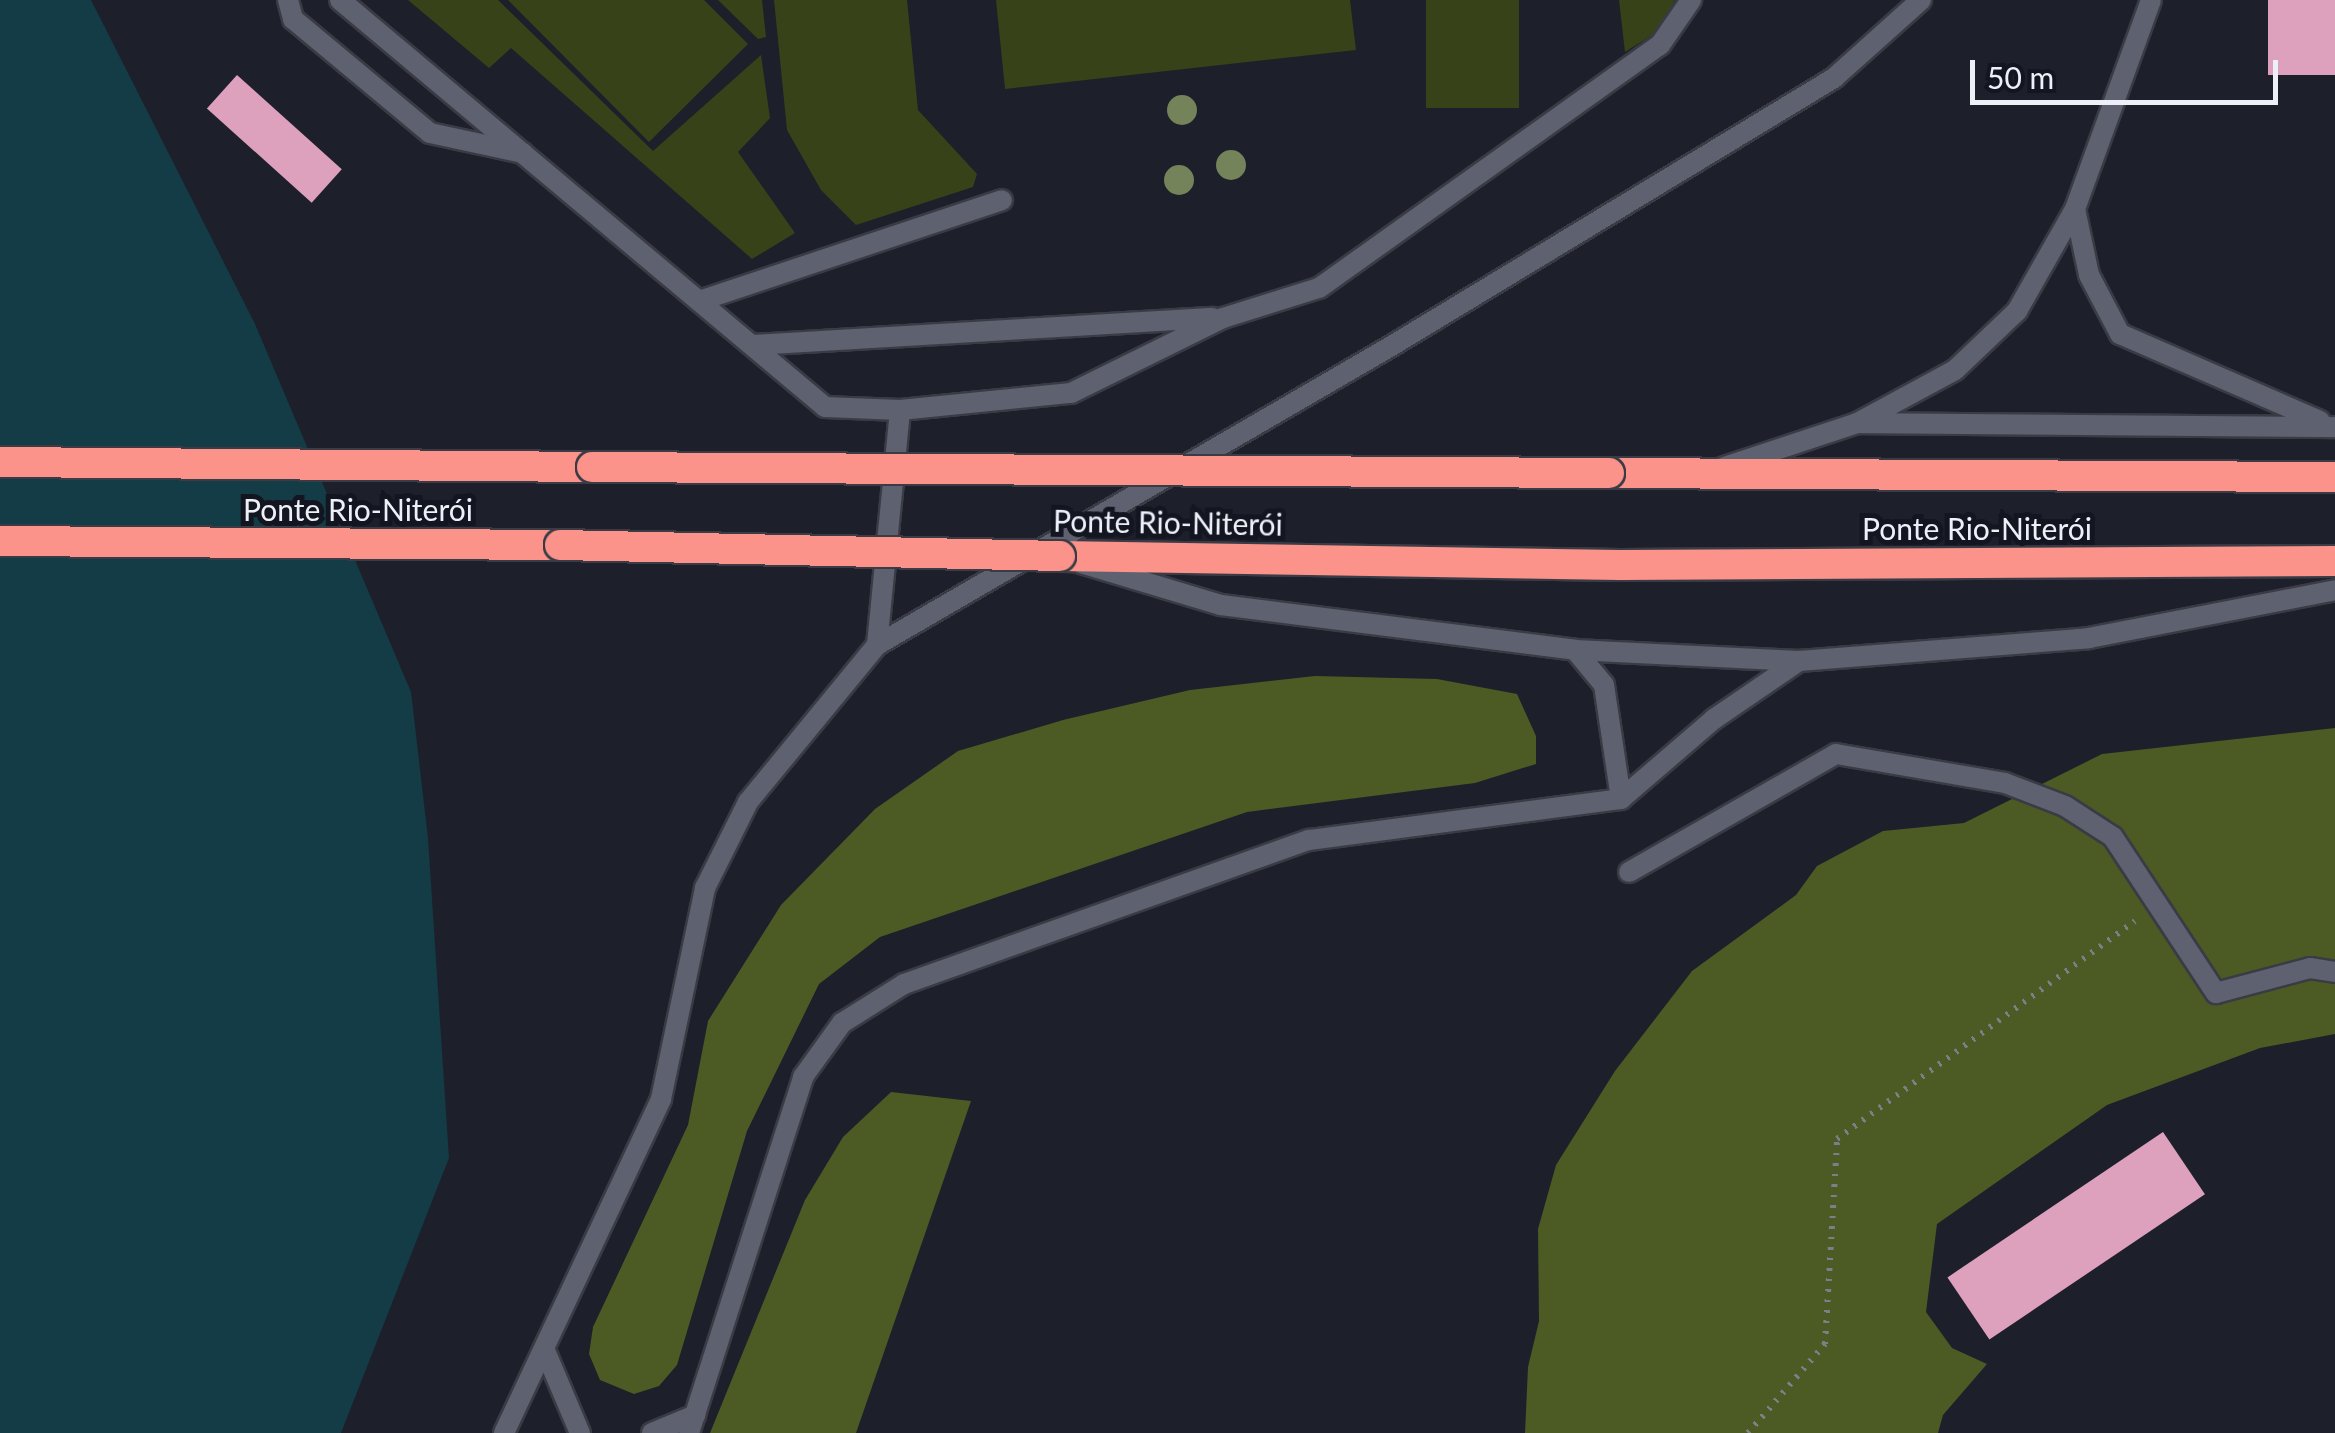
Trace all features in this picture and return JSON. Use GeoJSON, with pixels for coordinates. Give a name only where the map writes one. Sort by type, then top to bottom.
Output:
{"type":"FeatureCollection","features":[{"type":"Feature","properties":{"kind":"highway","name":"Ponte Rio-Niterói"},"geometry":{"type":"LineString","coordinates":[[0,462],[2335,477]]}},
{"type":"Feature","properties":{"kind":"highway","name":"Ponte Rio-Niterói"},"geometry":{"type":"LineString","coordinates":[[0,541],[1620,565],[2335,561]]}},
{"type":"Feature","properties":{"kind":"lane"},"geometry":{"type":"LineString","coordinates":[[288,0],[293,19],[430,133],[526,153]]}},
{"type":"Feature","properties":{"kind":"lane"},"geometry":{"type":"LineString","coordinates":[[340,0],[702,300],[824,407],[900,410],[1070,393],[1223,318],[1319,288],[1660,45],[1691,0]]}},
{"type":"Feature","properties":{"kind":"lane"},"geometry":{"type":"LineString","coordinates":[[504,1433],[546,1353],[661,1100],[704,888],[748,802],[877,645],[1393,345],[1834,78],[1921,0]]}},
{"type":"Feature","properties":{"kind":"lane"},"geometry":{"type":"LineString","coordinates":[[1702,475],[1857,423],[1955,370],[2017,311],[2075,209],[2151,0]]}},
{"type":"Feature","properties":{"kind":"lane"},"geometry":{"type":"LineString","coordinates":[[702,300],[1002,200]]}},
{"type":"Feature","properties":{"kind":"lane"},"geometry":{"type":"LineString","coordinates":[[2075,209],[2089,275],[2120,334],[2333,426]]}},
{"type":"Feature","properties":{"kind":"lane"},"geometry":{"type":"LineString","coordinates":[[755,345],[1223,318]]}},
{"type":"Feature","properties":{"kind":"lane"},"geometry":{"type":"LineString","coordinates":[[877,645],[900,410]]}},
{"type":"Feature","properties":{"kind":"lane"},"geometry":{"type":"LineString","coordinates":[[1857,423],[2333,426]]}},
{"type":"Feature","properties":{"kind":"lane"},"geometry":{"type":"LineString","coordinates":[[1060,556],[1221,604],[1574,650],[1799,661],[2090,638],[2335,590]]}},
{"type":"Feature","properties":{"kind":"lane"},"geometry":{"type":"LineString","coordinates":[[1574,650],[1604,684],[1621,798]]}},
{"type":"Feature","properties":{"kind":"lane"},"geometry":{"type":"LineString","coordinates":[[652,1433],[692,1424],[804,1078],[842,1023],[904,984],[1309,840],[1621,798],[1714,719],[1799,661]]}},
{"type":"Feature","properties":{"kind":"lane"},"geometry":{"type":"LineString","coordinates":[[1629,872],[1836,754],[2005,783],[2065,806],[2113,837],[2216,993],[2310,968],[2335,972]]}},
{"type":"Feature","properties":{"kind":"lane"},"geometry":{"type":"LineString","coordinates":[[546,1353],[580,1433]]}},
{"type":"Feature","properties":{"kind":"path"},"geometry":{"type":"LineString","coordinates":[[1748,1433],[1825,1344],[1837,1139],[2156,906]]}},
{"type":"Feature","properties":{"kind":"green space"},"geometry":{"type":"Polygon","coordinates":[[[408,0],[498,0],[653,151],[761,55],[770,118],[738,152],[795,233],[752,259],[511,48],[489,68],[408,0]]]}},
{"type":"Feature","properties":{"kind":"green space"},"geometry":{"type":"Polygon","coordinates":[[[508,0],[704,0],[748,44],[649,142],[508,0]]]}},
{"type":"Feature","properties":{"kind":"green space"},"geometry":{"type":"Polygon","coordinates":[[[718,0],[762,0],[766,37],[758,39],[718,0]]]}},
{"type":"Feature","properties":{"kind":"green space"},"geometry":{"type":"Polygon","coordinates":[[[774,0],[907,0],[918,110],[977,174],[973,187],[856,225],[821,190],[787,130],[774,0]]]}},
{"type":"Feature","properties":{"kind":"green space"},"geometry":{"type":"Polygon","coordinates":[[[996,0],[1350,0],[1356,50],[1005,89],[996,0]]]}},
{"type":"Feature","properties":{"kind":"green space"},"geometry":{"type":"Polygon","coordinates":[[[1426,0],[1519,0],[1519,108],[1426,108],[1426,0]]]}},
{"type":"Feature","properties":{"kind":"green space"},"geometry":{"type":"Polygon","coordinates":[[[1619,0],[1675,0],[1657,32],[1625,52],[1619,0]]]}},
{"type":"Feature","properties":{"kind":"green space"},"geometry":{"type":"Polygon","coordinates":[[[1315,676],[1437,679],[1517,694],[1536,736],[1536,764],[1475,783],[1247,812],[880,937],[819,984],[747,1131],[677,1365],[659,1386],[634,1394],[600,1380],[589,1354],[593,1327],[688,1125],[708,1021],[781,905],[875,809],[958,751],[1063,720],[1190,690],[1315,676]]]}},
{"type":"Feature","properties":{"kind":"green space"},"geometry":{"type":"Polygon","coordinates":[[[2335,728],[2335,1034],[2260,1048],[2107,1105],[1937,1224],[1926,1312],[1952,1348],[1987,1364],[1943,1415],[1938,1433],[1525,1433],[1528,1367],[1539,1321],[1538,1229],[1556,1165],[1615,1071],[1692,971],[1796,895],[1817,866],[1883,831],[1964,823],[2102,754],[2335,728]]]}},
{"type":"Feature","properties":{"kind":"green space"},"geometry":{"type":"Polygon","coordinates":[[[891,1092],[971,1101],[856,1433],[710,1433],[805,1200],[843,1137],[891,1092]]]}},
{"type":"Feature","properties":{"kind":"water"},"geometry":{"type":"Polygon","coordinates":[[[0,0],[91,0],[255,324],[411,692],[428,838],[449,1158],[341,1433],[0,1433],[0,0]]]}},
{"type":"Feature","properties":{"kind":"building"},"geometry":{"type":"Polygon","coordinates":[[[2268,0],[2335,0],[2335,75],[2268,75],[2268,0]]]}},
{"type":"Feature","properties":{"kind":"building"},"geometry":{"type":"Polygon","coordinates":[[[237,75],[342,169],[312,203],[207,108],[237,75]]]}},
{"type":"Feature","properties":{"kind":"building"},"geometry":{"type":"Polygon","coordinates":[[[2163,1132],[2205,1194],[1989,1340],[1947,1277],[2163,1132]]]}}]}
